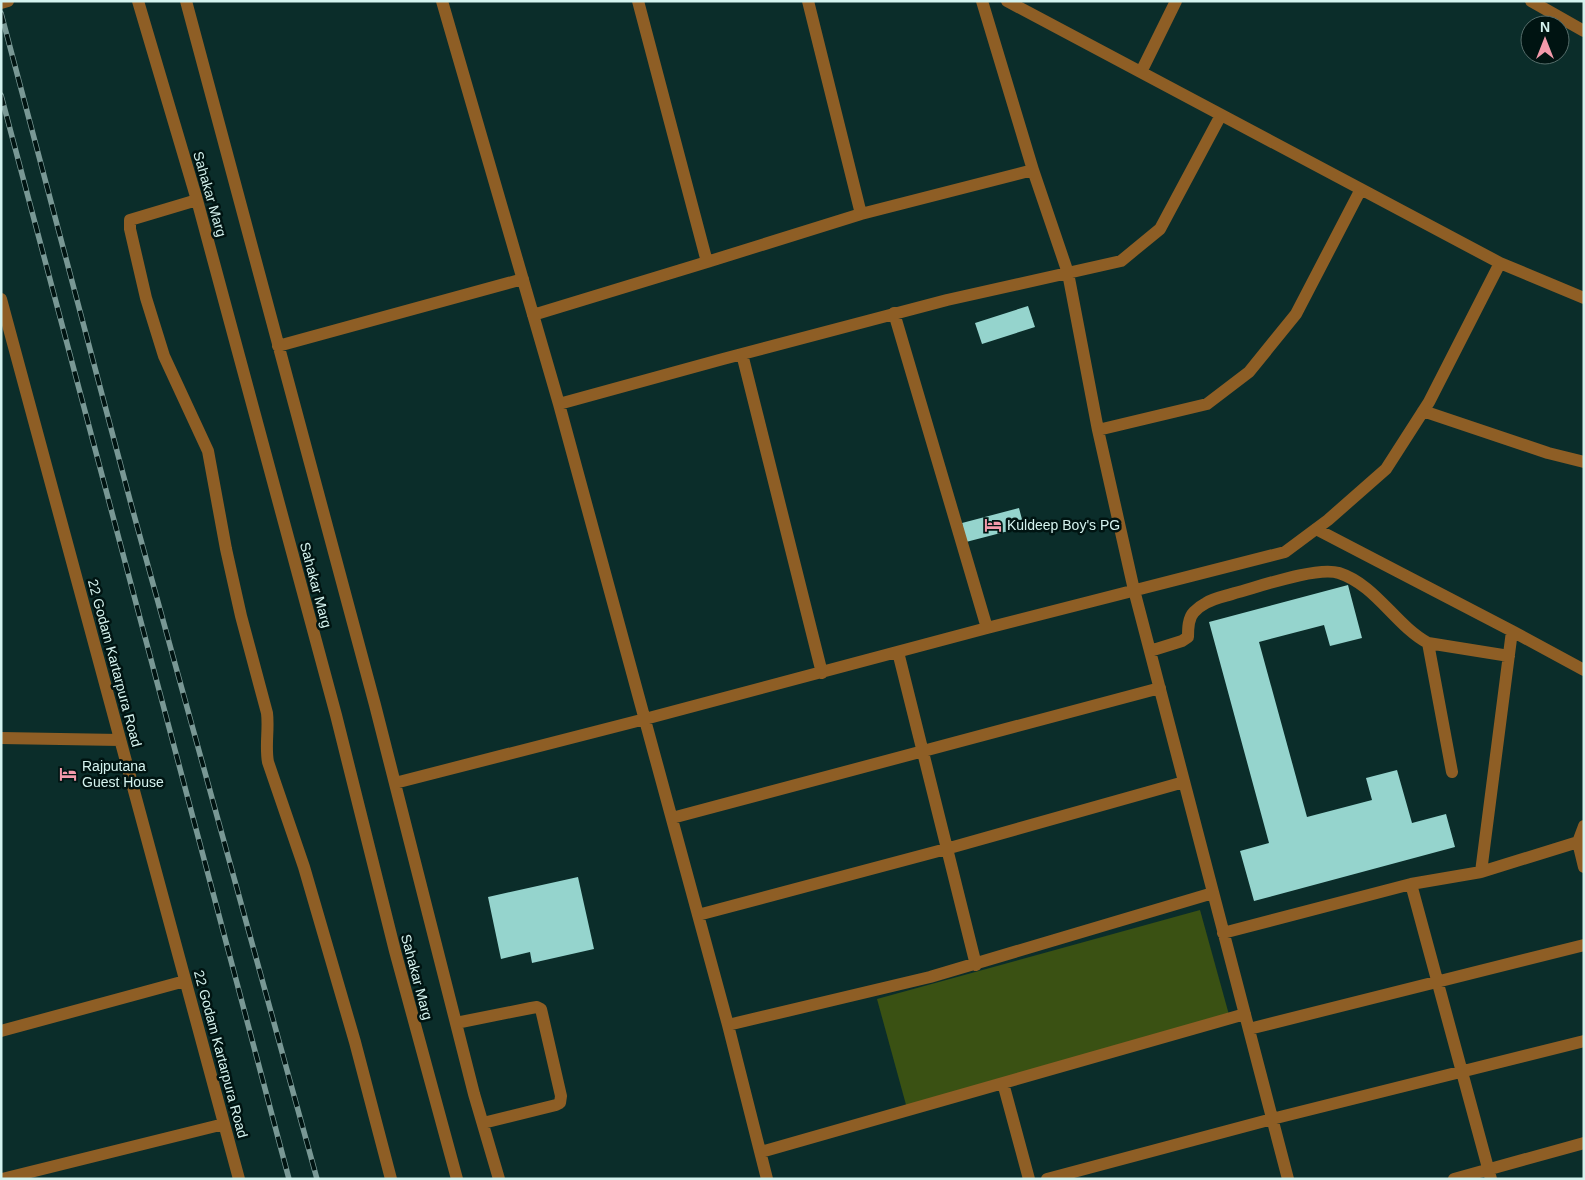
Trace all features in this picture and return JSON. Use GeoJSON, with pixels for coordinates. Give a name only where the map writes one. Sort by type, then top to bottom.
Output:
{"type":"FeatureCollection","features":[{"type":"Feature","properties":{"kind":"street"},"geometry":{"type":"LineString","coordinates":[[1,3],[8,1]]}},
{"type":"Feature","properties":{"kind":"street","name":"Sahakar Marg"},"geometry":{"type":"LineString","coordinates":[[138,1],[196,200],[336,715],[395,951],[457,1179]]}},
{"type":"Feature","properties":{"kind":"street","name":"Sahakar Marg"},"geometry":{"type":"LineString","coordinates":[[186,1],[499,1179]]}},
{"type":"Feature","properties":{"kind":"street"},"geometry":{"type":"LineString","coordinates":[[442,1],[559,404],[728,1025],[767,1179]]}},
{"type":"Feature","properties":{"kind":"street"},"geometry":{"type":"LineString","coordinates":[[638,1],[707,262]]}},
{"type":"Feature","properties":{"kind":"street"},"geometry":{"type":"LineString","coordinates":[[808,1],[861,214]]}},
{"type":"Feature","properties":{"kind":"street"},"geometry":{"type":"LineString","coordinates":[[982,1],[1033,170],[1068,273],[1098,430],[1134,590],[1288,1179]]}},
{"type":"Feature","properties":{"kind":"street"},"geometry":{"type":"LineString","coordinates":[[1007,1],[1500,263],[1584,298]]}},
{"type":"Feature","properties":{"kind":"street"},"geometry":{"type":"LineString","coordinates":[[1141,72],[1176,1]]}},
{"type":"Feature","properties":{"kind":"street"},"geometry":{"type":"LineString","coordinates":[[1539,3],[1584,31]]}},
{"type":"Feature","properties":{"kind":"street"},"geometry":{"type":"LineString","coordinates":[[559,404],[947,300],[1122,261],[1160,229],[1221,115]]}},
{"type":"Feature","properties":{"kind":"street"},"geometry":{"type":"LineString","coordinates":[[533,315],[861,214],[1033,170]]}},
{"type":"Feature","properties":{"kind":"street"},"geometry":{"type":"LineString","coordinates":[[1098,430],[1207,404],[1249,372],[1296,314],[1361,189]]}},
{"type":"Feature","properties":{"kind":"street"},"geometry":{"type":"LineString","coordinates":[[196,200],[130,220],[130,228],[146,298],[164,356],[208,451],[226,549],[241,616],[267,713],[269,726],[266,755],[304,867],[391,1179]]}},
{"type":"Feature","properties":{"kind":"street"},"geometry":{"type":"LineString","coordinates":[[395,783],[645,720],[987,628],[1285,552],[1328,520],[1386,469],[1423,411],[1500,263]]}},
{"type":"Feature","properties":{"kind":"street"},"geometry":{"type":"LineString","coordinates":[[278,346],[523,279]]}},
{"type":"Feature","properties":{"kind":"street","name":"22 Godam Kartarpura Road"},"geometry":{"type":"LineString","coordinates":[[1,299],[239,1179]]}},
{"type":"Feature","properties":{"kind":"street"},"geometry":{"type":"LineString","coordinates":[[894,314],[987,628]]}},
{"type":"Feature","properties":{"kind":"street"},"geometry":{"type":"LineString","coordinates":[[742,354],[822,672]]}},
{"type":"Feature","properties":{"kind":"street"},"geometry":{"type":"LineString","coordinates":[[1423,411],[1540,450],[1584,462]]}},
{"type":"Feature","properties":{"kind":"street"},"geometry":{"type":"LineString","coordinates":[[1316,529],[1584,670]]}},
{"type":"Feature","properties":{"kind":"street"},"geometry":{"type":"LineString","coordinates":[[1150,651],[1182,641],[1188,637],[1188,627],[1192,614],[1206,602],[1293,576],[1326,571],[1338,572],[1356,580],[1405,627],[1418,638],[1428,643],[1509,656]]}},
{"type":"Feature","properties":{"kind":"street"},"geometry":{"type":"LineString","coordinates":[[1481,872],[1512,631]]}},
{"type":"Feature","properties":{"kind":"street"},"geometry":{"type":"LineString","coordinates":[[1428,643],[1452,772]]}},
{"type":"Feature","properties":{"kind":"street"},"geometry":{"type":"LineString","coordinates":[[898,652],[976,964]]}},
{"type":"Feature","properties":{"kind":"street"},"geometry":{"type":"LineString","coordinates":[[672,818],[1160,688]]}},
{"type":"Feature","properties":{"kind":"street"},"geometry":{"type":"LineString","coordinates":[[1,738],[120,740]]}},
{"type":"Feature","properties":{"kind":"street"},"geometry":{"type":"LineString","coordinates":[[698,915],[946,849],[1184,782]]}},
{"type":"Feature","properties":{"kind":"street"},"geometry":{"type":"LineString","coordinates":[[1584,826],[1578,842],[1584,867]]}},
{"type":"Feature","properties":{"kind":"street"},"geometry":{"type":"LineString","coordinates":[[1223,933],[1411,884],[1481,872],[1578,842]]}},
{"type":"Feature","properties":{"kind":"street"},"geometry":{"type":"LineString","coordinates":[[1411,884],[1490,1174]]}},
{"type":"Feature","properties":{"kind":"street"},"geometry":{"type":"LineString","coordinates":[[728,1025],[930,977],[1213,893]]}},
{"type":"Feature","properties":{"kind":"street"},"geometry":{"type":"LineString","coordinates":[[1249,1029],[1584,945]]}},
{"type":"Feature","properties":{"kind":"street"},"geometry":{"type":"LineString","coordinates":[[1,1032],[185,981]]}},
{"type":"Feature","properties":{"kind":"street"},"geometry":{"type":"LineString","coordinates":[[456,1023],[537,1007],[541,1009],[561,1096],[560,1103],[483,1123]]}},
{"type":"Feature","properties":{"kind":"street"},"geometry":{"type":"LineString","coordinates":[[761,1152],[1245,1014]]}},
{"type":"Feature","properties":{"kind":"street"},"geometry":{"type":"LineString","coordinates":[[1047,1179],[1272,1119],[1584,1041]]}},
{"type":"Feature","properties":{"kind":"street"},"geometry":{"type":"LineString","coordinates":[[1003,1083],[1029,1179]]}},
{"type":"Feature","properties":{"kind":"street"},"geometry":{"type":"LineString","coordinates":[[2,1179],[224,1124]]}},
{"type":"Feature","properties":{"kind":"street"},"geometry":{"type":"LineString","coordinates":[[1454,1179],[1490,1174],[1584,1143]]}},
{"type":"Feature","properties":{"kind":"green space"},"geometry":{"type":"Polygon","coordinates":[[[1200,910],[1231,1022],[908,1112],[877,999],[1200,910]]]}},
{"type":"Feature","properties":{"kind":"building"},"geometry":{"type":"Polygon","coordinates":[[[1028,306],[1035,327],[982,344],[975,323],[1028,306]]]}},
{"type":"Feature","properties":{"kind":"building","name":"Kuldeep Boy's PG"},"geometry":{"type":"Polygon","coordinates":[[[1019,508],[1024,527],[966,542],[962,523],[1019,508]]]}},
{"type":"Feature","properties":{"kind":"building"},"geometry":{"type":"Polygon","coordinates":[[[1348,585],[1362,638],[1330,646],[1324,625],[1259,642],[1307,817],[1372,800],[1366,778],[1397,770],[1412,823],[1446,814],[1455,847],[1254,901],[1240,851],[1269,843],[1209,622],[1348,585]]]}},
{"type":"Feature","properties":{"kind":"building"},"geometry":{"type":"Polygon","coordinates":[[[578,877],[594,949],[532,963],[530,952],[501,959],[488,897],[578,877]]]}},
{"type":"Feature","properties":{"kind":"railway"},"geometry":{"type":"LineString","coordinates":[[1,13],[131,504],[317,1179]]}},
{"type":"Feature","properties":{"kind":"railway"},"geometry":{"type":"LineString","coordinates":[[1,95],[289,1179]]}},
{"type":"Feature","properties":{"kind":"place","name":"Kuldeep Boy's PG"},"geometry":{"type":"Point","coordinates":[993,525]}},
{"type":"Feature","properties":{"kind":"place","name":"Rajputana Guest House"},"geometry":{"type":"Point","coordinates":[68,774]}}]}
